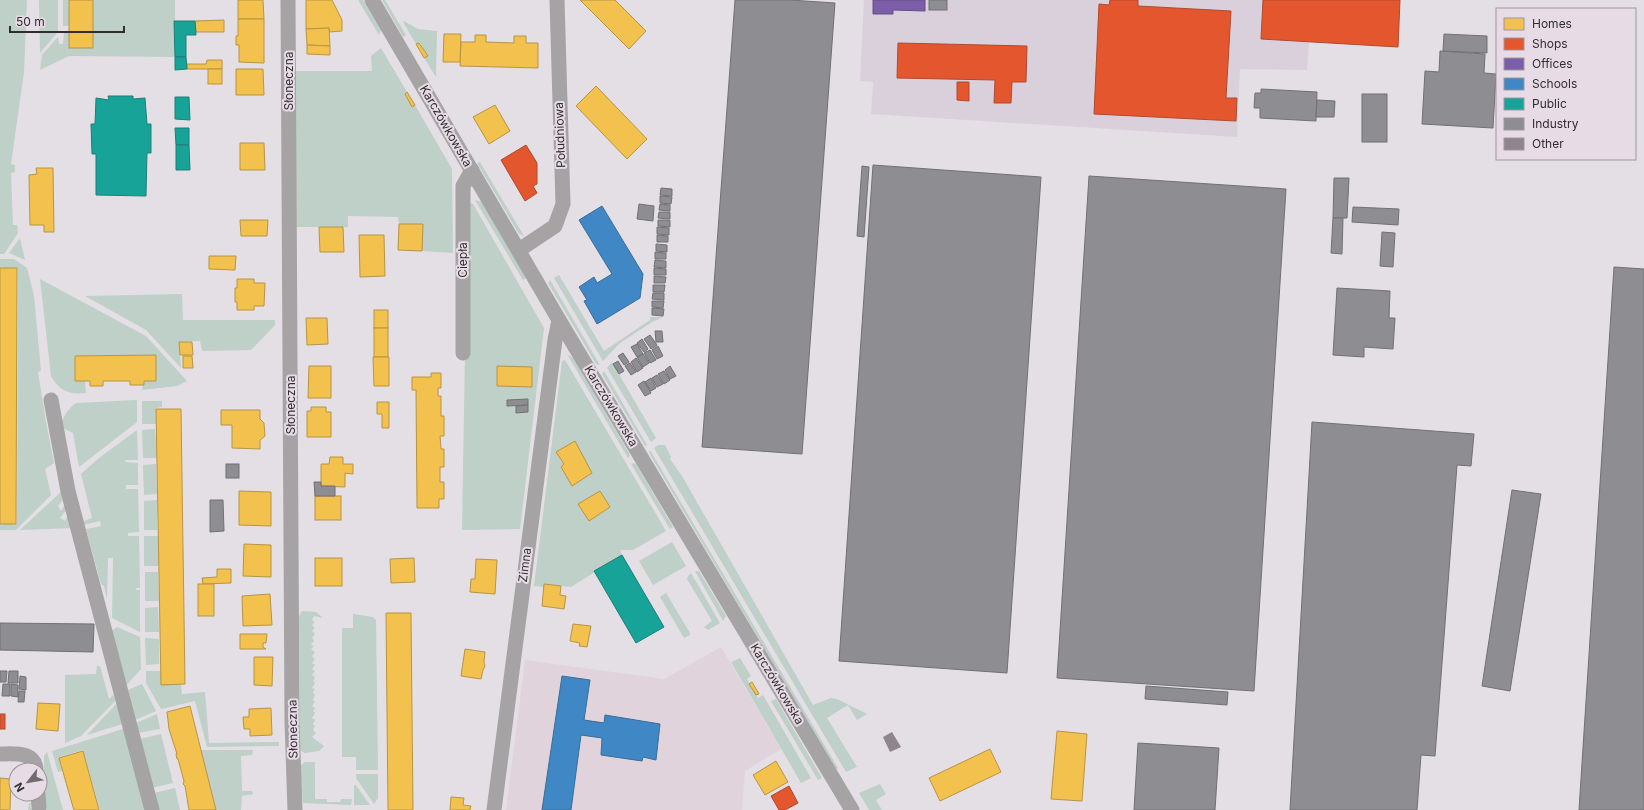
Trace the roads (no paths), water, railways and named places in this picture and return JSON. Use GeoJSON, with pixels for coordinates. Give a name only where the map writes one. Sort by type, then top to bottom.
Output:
{"type":"FeatureCollection","features":[{"type":"Feature","properties":{"kind":"street","name":"Słoneczna"},"geometry":{"type":"LineString","coordinates":[[288,0],[292,722],[295,810]]}},
{"type":"Feature","properties":{"kind":"street","name":"Karczówkowska"},"geometry":{"type":"LineString","coordinates":[[372,0],[559,320],[852,810]]}},
{"type":"Feature","properties":{"kind":"street","name":"Południowa"},"geometry":{"type":"LineString","coordinates":[[519,250],[555,226],[563,204],[556,0]]}},
{"type":"Feature","properties":{"kind":"street","name":"Ciepła"},"geometry":{"type":"LineString","coordinates":[[463,353],[463,186],[472,170]]}},
{"type":"Feature","properties":{"kind":"street","name":"Zimna"},"geometry":{"type":"LineString","coordinates":[[494,810],[555,340],[559,320]]}},
{"type":"Feature","properties":{"kind":"street"},"geometry":{"type":"LineString","coordinates":[[51,400],[68,491],[152,810]]}},
{"type":"Feature","properties":{"kind":"street"},"geometry":{"type":"LineString","coordinates":[[0,754],[25,754],[35,762]]}}]}
